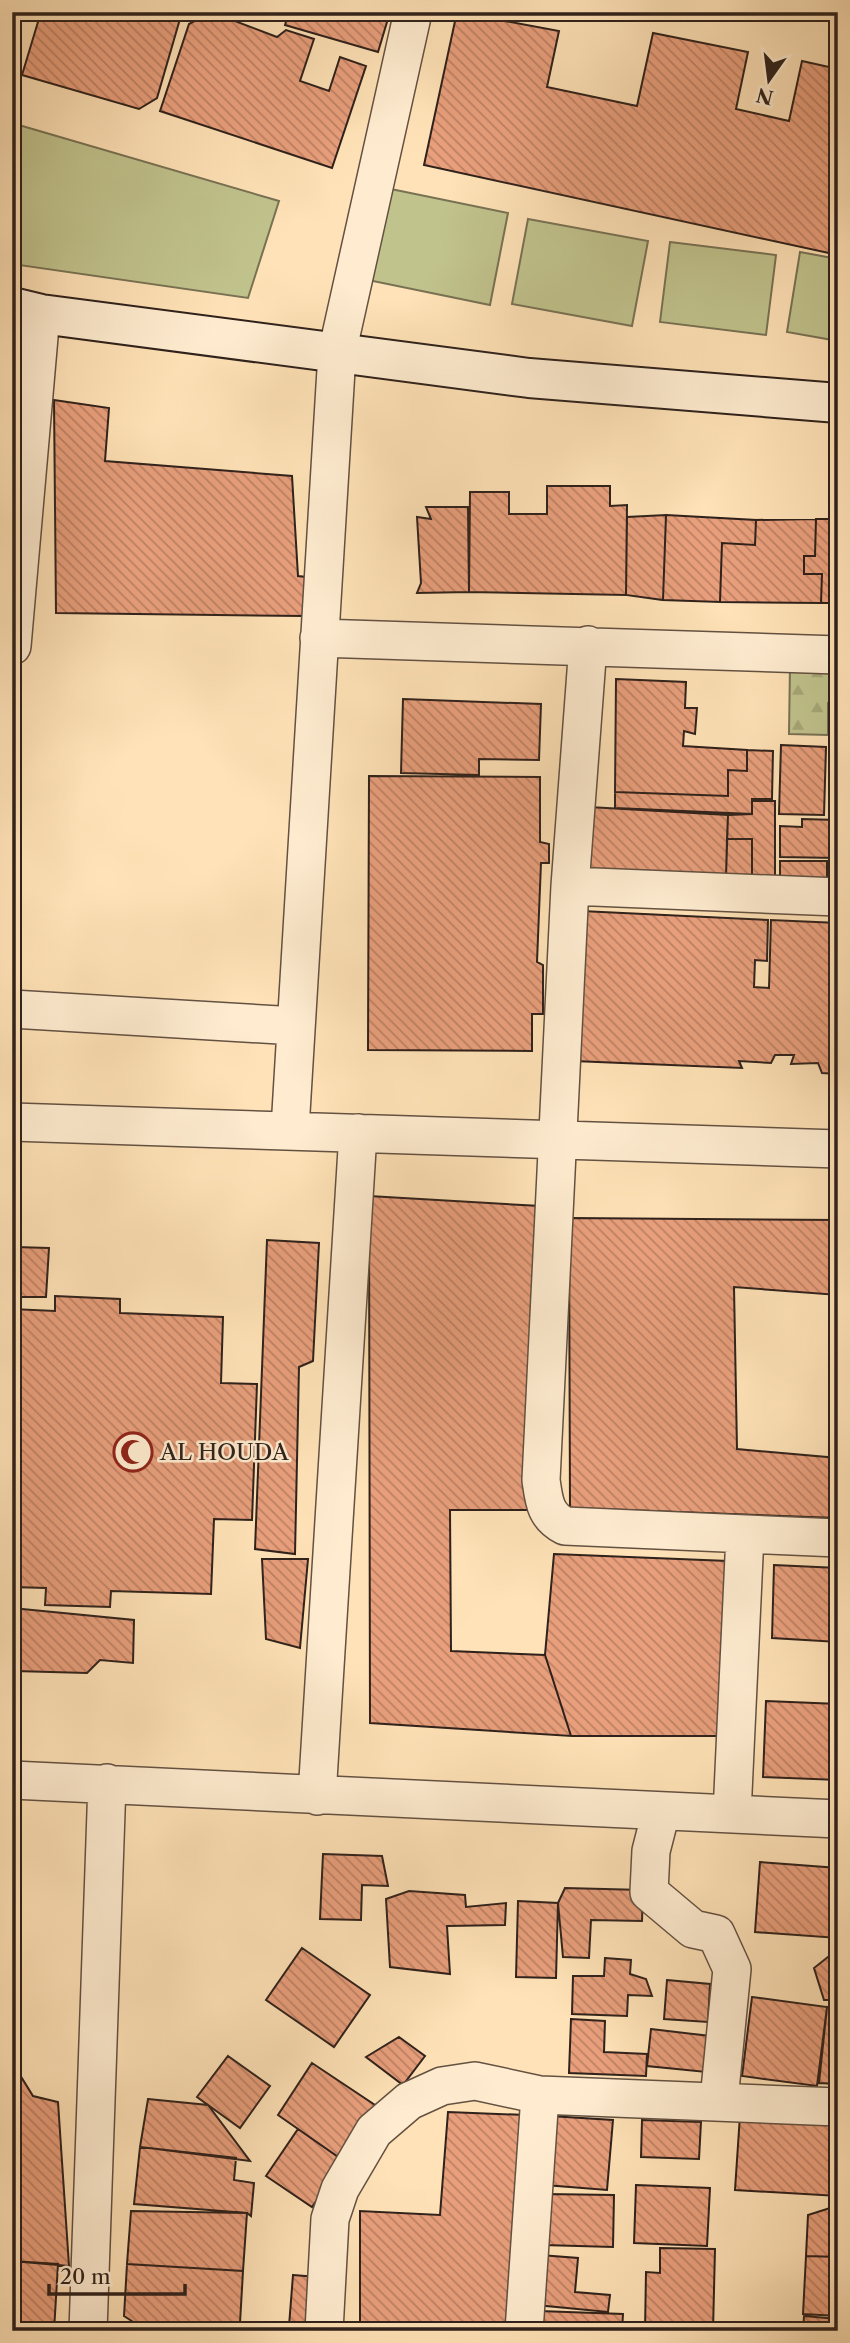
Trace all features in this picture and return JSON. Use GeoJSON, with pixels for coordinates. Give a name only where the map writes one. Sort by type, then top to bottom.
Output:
{"type":"FeatureCollection","features":[{"type":"Feature","properties":{"kind":"street"},"geometry":{"type":"LineString","coordinates":[[289,1129],[337,353],[413,12]]}},
{"type":"Feature","properties":{"kind":"street"},"geometry":{"type":"LineString","coordinates":[[12,646],[27,310],[529,378],[838,402]]}},
{"type":"Feature","properties":{"kind":"street"},"geometry":{"type":"LineString","coordinates":[[319,638],[838,655]]}},
{"type":"Feature","properties":{"kind":"street"},"geometry":{"type":"LineString","coordinates":[[588,645],[570,886],[557,1138],[541,1480],[544,1506],[552,1519],[565,1526],[838,1538]]}},
{"type":"Feature","properties":{"kind":"street"},"geometry":{"type":"LineString","coordinates":[[570,886],[838,897]]}},
{"type":"Feature","properties":{"kind":"street"},"geometry":{"type":"LineString","coordinates":[[12,1009],[296,1026]]}},
{"type":"Feature","properties":{"kind":"street"},"geometry":{"type":"LineString","coordinates":[[12,1122],[838,1149]]}},
{"type":"Feature","properties":{"kind":"street"},"geometry":{"type":"LineString","coordinates":[[317,1796],[358,1133]]}},
{"type":"Feature","properties":{"kind":"street"},"geometry":{"type":"LineString","coordinates":[[732,1814],[745,1535]]}},
{"type":"Feature","properties":{"kind":"street"},"geometry":{"type":"LineString","coordinates":[[12,1780],[838,1819]]}},
{"type":"Feature","properties":{"kind":"street"},"geometry":{"type":"LineString","coordinates":[[88,2331],[107,1783]]}},
{"type":"Feature","properties":{"kind":"street"},"geometry":{"type":"LineString","coordinates":[[661,1812],[651,1851],[649,1892],[693,1928],[716,1934],[732,1969],[719,2100]]}},
{"type":"Feature","properties":{"kind":"street"},"geometry":{"type":"LineString","coordinates":[[324,2331],[330,2219],[340,2189],[374,2131],[409,2101],[442,2086],[475,2081],[540,2095],[719,2100],[838,2107]]}},
{"type":"Feature","properties":{"kind":"street"},"geometry":{"type":"LineString","coordinates":[[524,2331],[540,2095]]}},
{"type":"Feature","properties":{"kind":"green space"},"geometry":{"type":"Polygon","coordinates":[[[12,123],[279,201],[248,298],[12,264],[12,123]]]}},
{"type":"Feature","properties":{"kind":"green space"},"geometry":{"type":"Polygon","coordinates":[[[386,188],[508,213],[490,305],[368,280],[386,188]]]}},
{"type":"Feature","properties":{"kind":"green space"},"geometry":{"type":"Polygon","coordinates":[[[528,219],[648,241],[632,326],[512,304],[528,219]]]}},
{"type":"Feature","properties":{"kind":"green space"},"geometry":{"type":"Polygon","coordinates":[[[670,242],[776,255],[766,335],[660,322],[670,242]]]}},
{"type":"Feature","properties":{"kind":"green space"},"geometry":{"type":"Polygon","coordinates":[[[800,252],[838,259],[838,341],[787,332],[800,252]]]}},
{"type":"Feature","properties":{"kind":"green space"},"geometry":{"type":"Polygon","coordinates":[[[790,665],[838,666],[838,703],[828,703],[828,735],[789,734],[790,665]]]}},
{"type":"Feature","properties":{"kind":"building"},"geometry":{"type":"Polygon","coordinates":[[[41,12],[182,12],[157,98],[139,109],[22,75],[41,12]]]}},
{"type":"Feature","properties":{"kind":"building"},"geometry":{"type":"Polygon","coordinates":[[[211,12],[277,37],[286,30],[314,39],[300,81],[329,91],[340,57],[366,66],[332,168],[160,111],[189,24],[211,12]]]}},
{"type":"Feature","properties":{"kind":"building"},"geometry":{"type":"Polygon","coordinates":[[[289,12],[390,12],[378,52],[285,25],[289,12]]]}},
{"type":"Feature","properties":{"kind":"building"},"geometry":{"type":"Polygon","coordinates":[[[457,12],[559,31],[547,87],[637,106],[653,33],[748,52],[736,109],[789,121],[802,61],[838,69],[838,255],[424,165],[457,12]]]}},
{"type":"Feature","properties":{"kind":"building"},"geometry":{"type":"Polygon","coordinates":[[[54,400],[109,408],[105,461],[292,476],[298,576],[306,577],[304,616],[56,613],[54,400]]]}},
{"type":"Feature","properties":{"kind":"building"},"geometry":{"type":"Polygon","coordinates":[[[547,486],[610,486],[610,506],[627,505],[626,595],[469,592],[470,492],[509,492],[509,514],[547,514],[547,486]]]}},
{"type":"Feature","properties":{"kind":"building"},"geometry":{"type":"Polygon","coordinates":[[[426,507],[468,507],[469,592],[417,593],[421,583],[417,517],[431,519],[426,507]]]}},
{"type":"Feature","properties":{"kind":"building"},"geometry":{"type":"Polygon","coordinates":[[[666,515],[663,600],[626,595],[627,517],[666,515]]]}},
{"type":"Feature","properties":{"kind":"building"},"geometry":{"type":"Polygon","coordinates":[[[666,515],[756,520],[755,545],[722,543],[720,602],[663,600],[666,515]]]}},
{"type":"Feature","properties":{"kind":"building"},"geometry":{"type":"Polygon","coordinates":[[[816,519],[837,519],[838,603],[821,603],[822,574],[804,574],[804,556],[815,556],[816,519]]]}},
{"type":"Feature","properties":{"kind":"building"},"geometry":{"type":"Polygon","coordinates":[[[816,519],[815,556],[804,556],[804,574],[822,574],[821,603],[720,602],[722,543],[755,545],[756,520],[816,519]]]}},
{"type":"Feature","properties":{"kind":"building"},"geometry":{"type":"Polygon","coordinates":[[[616,679],[686,682],[685,708],[697,708],[695,734],[684,731],[683,746],[747,750],[747,771],[728,770],[728,796],[615,792],[616,679]]]}},
{"type":"Feature","properties":{"kind":"building"},"geometry":{"type":"Polygon","coordinates":[[[403,699],[541,704],[539,760],[479,759],[479,775],[401,773],[403,699]]]}},
{"type":"Feature","properties":{"kind":"building"},"geometry":{"type":"Polygon","coordinates":[[[781,745],[826,747],[824,815],[779,814],[781,745]]]}},
{"type":"Feature","properties":{"kind":"building"},"geometry":{"type":"Polygon","coordinates":[[[747,750],[773,751],[772,799],[752,799],[752,814],[615,808],[615,792],[728,796],[728,770],[747,771],[747,750]]]}},
{"type":"Feature","properties":{"kind":"building"},"geometry":{"type":"Polygon","coordinates":[[[369,776],[540,777],[540,842],[549,844],[549,863],[541,863],[537,962],[543,965],[543,1014],[532,1014],[532,1051],[368,1050],[369,776]]]}},
{"type":"Feature","properties":{"kind":"building"},"geometry":{"type":"Polygon","coordinates":[[[752,801],[775,801],[775,878],[752,879],[752,839],[727,839],[728,815],[752,814],[752,801]]]}},
{"type":"Feature","properties":{"kind":"building"},"geometry":{"type":"Polygon","coordinates":[[[589,807],[728,815],[726,877],[586,870],[589,807]]]}},
{"type":"Feature","properties":{"kind":"building"},"geometry":{"type":"Polygon","coordinates":[[[802,819],[837,820],[837,858],[780,857],[780,826],[802,827],[802,819]]]}},
{"type":"Feature","properties":{"kind":"building"},"geometry":{"type":"Polygon","coordinates":[[[727,839],[752,839],[752,879],[726,877],[727,839]]]}},
{"type":"Feature","properties":{"kind":"building"},"geometry":{"type":"Polygon","coordinates":[[[780,861],[827,861],[827,879],[780,879],[780,861]]]}},
{"type":"Feature","properties":{"kind":"building"},"geometry":{"type":"Polygon","coordinates":[[[581,911],[768,920],[767,961],[755,960],[754,987],[769,988],[771,920],[838,923],[838,1074],[822,1073],[818,1063],[791,1064],[794,1055],[775,1055],[771,1063],[739,1061],[742,1068],[574,1061],[581,911]]]}},
{"type":"Feature","properties":{"kind":"building"},"geometry":{"type":"Polygon","coordinates":[[[369,1196],[540,1206],[528,1510],[450,1510],[451,1651],[545,1655],[571,1736],[370,1723],[369,1196]]]}},
{"type":"Feature","properties":{"kind":"building"},"geometry":{"type":"Polygon","coordinates":[[[569,1218],[838,1220],[838,1295],[734,1287],[737,1449],[838,1458],[838,1518],[570,1508],[569,1218]]]}},
{"type":"Feature","properties":{"kind":"building"},"geometry":{"type":"Polygon","coordinates":[[[267,1240],[319,1243],[313,1361],[299,1367],[295,1554],[255,1549],[267,1240]]]}},
{"type":"Feature","properties":{"kind":"building"},"geometry":{"type":"Polygon","coordinates":[[[15,1247],[49,1248],[46,1297],[12,1297],[15,1247]]]}},
{"type":"Feature","properties":{"kind":"building","name":"AL HOUDA"},"geometry":{"type":"Polygon","coordinates":[[[55,1296],[120,1299],[120,1313],[223,1317],[221,1383],[257,1384],[252,1520],[214,1519],[211,1594],[111,1591],[110,1607],[45,1605],[46,1588],[12,1587],[12,1309],[55,1311],[55,1296]]]}},
{"type":"Feature","properties":{"kind":"building"},"geometry":{"type":"Polygon","coordinates":[[[554,1554],[728,1561],[720,1736],[571,1736],[545,1655],[554,1554]]]}},
{"type":"Feature","properties":{"kind":"building"},"geometry":{"type":"Polygon","coordinates":[[[262,1559],[308,1559],[300,1648],[266,1639],[262,1559]]]}},
{"type":"Feature","properties":{"kind":"building"},"geometry":{"type":"Polygon","coordinates":[[[774,1565],[838,1568],[838,1642],[772,1638],[774,1565]]]}},
{"type":"Feature","properties":{"kind":"building"},"geometry":{"type":"Polygon","coordinates":[[[12,1608],[134,1620],[133,1663],[100,1660],[87,1673],[15,1671],[12,1608]]]}},
{"type":"Feature","properties":{"kind":"building"},"geometry":{"type":"Polygon","coordinates":[[[766,1701],[838,1704],[838,1780],[763,1777],[766,1701]]]}},
{"type":"Feature","properties":{"kind":"building"},"geometry":{"type":"Polygon","coordinates":[[[323,1854],[382,1856],[388,1886],[362,1885],[361,1920],[320,1919],[323,1854]]]}},
{"type":"Feature","properties":{"kind":"building"},"geometry":{"type":"Polygon","coordinates":[[[760,1862],[838,1868],[838,1938],[755,1932],[760,1862]]]}},
{"type":"Feature","properties":{"kind":"building"},"geometry":{"type":"Polygon","coordinates":[[[565,1888],[643,1890],[642,1921],[591,1920],[589,1958],[563,1957],[558,1903],[565,1888]]]}},
{"type":"Feature","properties":{"kind":"building"},"geometry":{"type":"Polygon","coordinates":[[[409,1891],[465,1895],[466,1907],[506,1903],[505,1925],[447,1926],[450,1974],[390,1967],[386,1899],[409,1891]]]}},
{"type":"Feature","properties":{"kind":"building"},"geometry":{"type":"Polygon","coordinates":[[[518,1901],[558,1903],[556,1978],[516,1977],[518,1901]]]}},
{"type":"Feature","properties":{"kind":"building"},"geometry":{"type":"Polygon","coordinates":[[[302,1948],[370,1995],[334,2047],[266,2000],[302,1948]]]}},
{"type":"Feature","properties":{"kind":"building"},"geometry":{"type":"Polygon","coordinates":[[[838,1949],[838,2000],[824,2000],[814,1968],[838,1949]]]}},
{"type":"Feature","properties":{"kind":"building"},"geometry":{"type":"Polygon","coordinates":[[[605,1958],[631,1960],[630,1974],[646,1979],[652,1996],[628,1995],[627,2016],[572,2014],[573,1976],[604,1976],[605,1958]]]}},
{"type":"Feature","properties":{"kind":"building"},"geometry":{"type":"Polygon","coordinates":[[[667,1980],[710,1984],[708,2022],[664,2019],[667,1980]]]}},
{"type":"Feature","properties":{"kind":"building"},"geometry":{"type":"Polygon","coordinates":[[[752,1997],[827,2007],[817,2086],[742,2076],[752,1997]]]}},
{"type":"Feature","properties":{"kind":"building"},"geometry":{"type":"Polygon","coordinates":[[[827,2007],[838,2009],[838,2084],[819,2083],[827,2007]]]}},
{"type":"Feature","properties":{"kind":"building"},"geometry":{"type":"Polygon","coordinates":[[[571,2019],[605,2021],[604,2052],[647,2054],[646,2076],[569,2073],[571,2019]]]}},
{"type":"Feature","properties":{"kind":"building"},"geometry":{"type":"Polygon","coordinates":[[[651,2029],[710,2036],[706,2072],[647,2066],[651,2029]]]}},
{"type":"Feature","properties":{"kind":"building"},"geometry":{"type":"Polygon","coordinates":[[[399,2037],[425,2056],[403,2085],[366,2057],[399,2037]]]}},
{"type":"Feature","properties":{"kind":"building"},"geometry":{"type":"Polygon","coordinates":[[[228,2056],[270,2086],[240,2128],[197,2097],[228,2056]]]}},
{"type":"Feature","properties":{"kind":"building"},"geometry":{"type":"Polygon","coordinates":[[[12,2062],[33,2096],[58,2102],[69,2266],[12,2261],[12,2062]]]}},
{"type":"Feature","properties":{"kind":"building"},"geometry":{"type":"Polygon","coordinates":[[[312,2063],[381,2109],[344,2161],[278,2115],[312,2063]]]}},
{"type":"Feature","properties":{"kind":"building"},"geometry":{"type":"Polygon","coordinates":[[[148,2099],[208,2105],[250,2161],[140,2147],[148,2099]]]}},
{"type":"Feature","properties":{"kind":"building"},"geometry":{"type":"Polygon","coordinates":[[[448,2112],[526,2115],[510,2331],[414,2331],[360,2327],[360,2211],[440,2215],[448,2112]]]}},
{"type":"Feature","properties":{"kind":"building"},"geometry":{"type":"Polygon","coordinates":[[[740,2115],[838,2122],[838,2196],[735,2190],[740,2115]]]}},
{"type":"Feature","properties":{"kind":"building"},"geometry":{"type":"Polygon","coordinates":[[[550,2116],[613,2120],[607,2190],[545,2185],[550,2116]]]}},
{"type":"Feature","properties":{"kind":"building"},"geometry":{"type":"Polygon","coordinates":[[[642,2120],[701,2122],[699,2159],[641,2157],[642,2120]]]}},
{"type":"Feature","properties":{"kind":"building"},"geometry":{"type":"Polygon","coordinates":[[[298,2129],[344,2161],[312,2207],[266,2176],[298,2129]]]}},
{"type":"Feature","properties":{"kind":"building"},"geometry":{"type":"Polygon","coordinates":[[[140,2147],[236,2158],[234,2180],[254,2183],[251,2216],[247,2213],[134,2204],[140,2147]]]}},
{"type":"Feature","properties":{"kind":"building"},"geometry":{"type":"Polygon","coordinates":[[[636,2185],[710,2188],[707,2246],[634,2243],[636,2185]]]}},
{"type":"Feature","properties":{"kind":"building"},"geometry":{"type":"Polygon","coordinates":[[[545,2194],[614,2195],[613,2247],[543,2245],[545,2194]]]}},
{"type":"Feature","properties":{"kind":"building"},"geometry":{"type":"Polygon","coordinates":[[[838,2208],[838,2257],[806,2256],[808,2215],[838,2208]]]}},
{"type":"Feature","properties":{"kind":"building"},"geometry":{"type":"Polygon","coordinates":[[[131,2211],[247,2213],[243,2271],[127,2264],[131,2211]]]}},
{"type":"Feature","properties":{"kind":"building"},"geometry":{"type":"Polygon","coordinates":[[[660,2248],[715,2249],[713,2331],[645,2331],[646,2272],[660,2273],[660,2248]]]}},
{"type":"Feature","properties":{"kind":"building"},"geometry":{"type":"Polygon","coordinates":[[[540,2255],[578,2258],[575,2292],[610,2295],[608,2312],[536,2305],[540,2255]]]}},
{"type":"Feature","properties":{"kind":"building"},"geometry":{"type":"Polygon","coordinates":[[[806,2256],[838,2257],[838,2316],[803,2314],[806,2256]]]}},
{"type":"Feature","properties":{"kind":"building"},"geometry":{"type":"Polygon","coordinates":[[[12,2261],[58,2264],[54,2331],[12,2331],[12,2261]]]}},
{"type":"Feature","properties":{"kind":"building"},"geometry":{"type":"Polygon","coordinates":[[[127,2264],[243,2271],[240,2323],[138,2325],[124,2316],[127,2264]]]}},
{"type":"Feature","properties":{"kind":"building"},"geometry":{"type":"Polygon","coordinates":[[[293,2275],[317,2277],[314,2328],[289,2326],[293,2275]]]}},
{"type":"Feature","properties":{"kind":"building"},"geometry":{"type":"Polygon","coordinates":[[[539,2311],[623,2314],[622,2331],[538,2331],[539,2311]]]}},
{"type":"Feature","properties":{"kind":"building"},"geometry":{"type":"Polygon","coordinates":[[[804,2316],[838,2319],[838,2331],[803,2331],[804,2316]]]}},
{"type":"Feature","properties":{"kind":"building"},"geometry":{"type":"Polygon","coordinates":[[[138,2325],[170,2331],[137,2331],[138,2325]]]}},
{"type":"Feature","properties":{"kind":"place","name":"AL HOUDA"},"geometry":{"type":"Point","coordinates":[133,1452]}}]}
